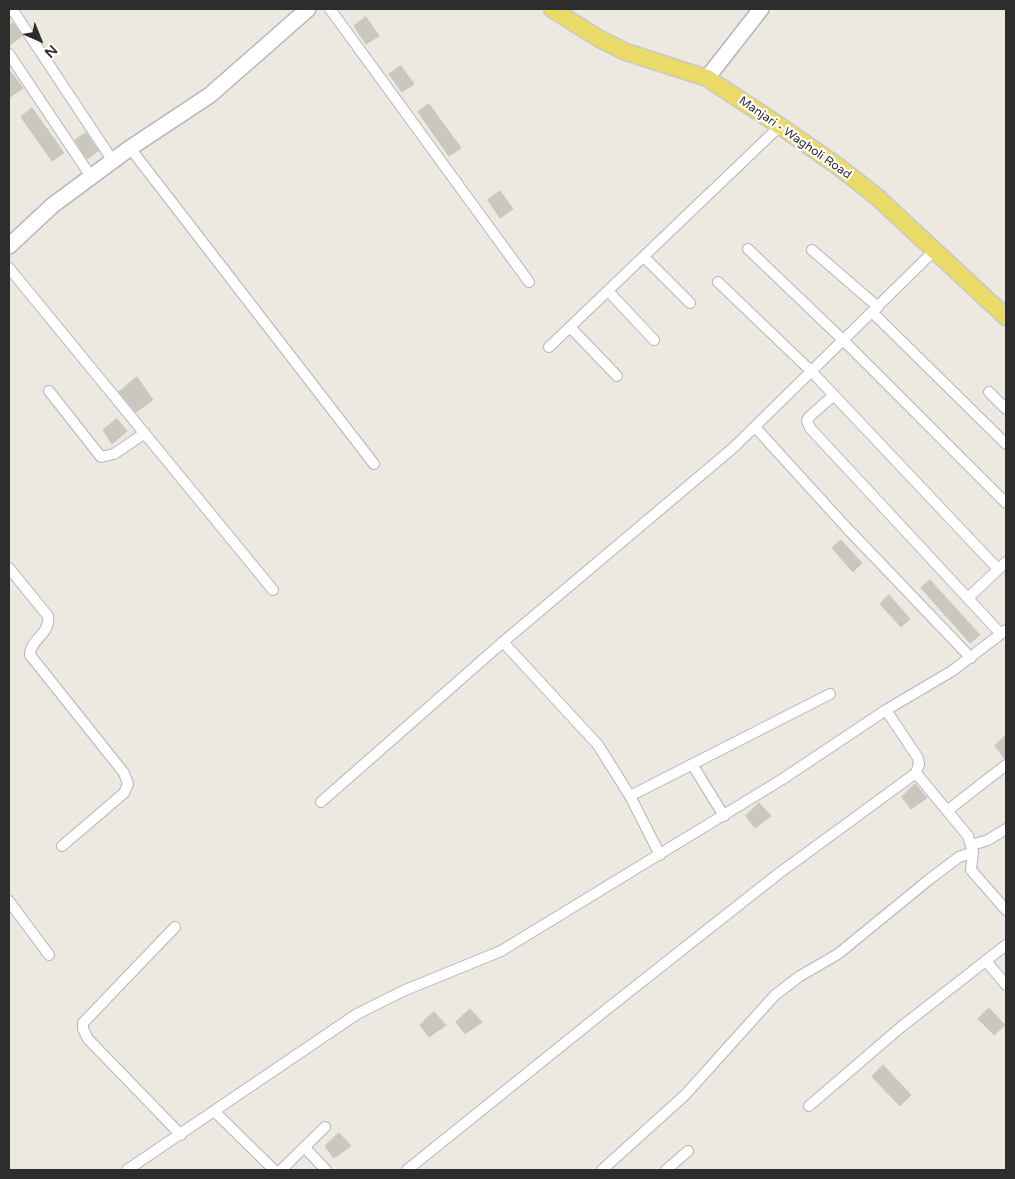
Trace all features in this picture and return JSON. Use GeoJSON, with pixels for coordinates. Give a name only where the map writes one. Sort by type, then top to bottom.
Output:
{"type":"FeatureCollection","features":[{"type":"Feature","properties":{"kind":"main road","name":"Manjari - Wagholi Road"},"geometry":{"type":"LineString","coordinates":[[552,9],[598,38],[626,52],[707,78],[780,126],[839,167],[876,196],[1006,317]]}},
{"type":"Feature","properties":{"kind":"street"},"geometry":{"type":"LineString","coordinates":[[12,9],[113,161]]}},
{"type":"Feature","properties":{"kind":"street"},"geometry":{"type":"LineString","coordinates":[[9,246],[53,204],[92,178],[130,148],[210,95],[308,9]]}},
{"type":"Feature","properties":{"kind":"street"},"geometry":{"type":"LineString","coordinates":[[330,9],[529,282]]}},
{"type":"Feature","properties":{"kind":"street"},"geometry":{"type":"LineString","coordinates":[[707,78],[762,9]]}},
{"type":"Feature","properties":{"kind":"street"},"geometry":{"type":"LineString","coordinates":[[9,54],[92,178]]}},
{"type":"Feature","properties":{"kind":"street"},"geometry":{"type":"LineString","coordinates":[[549,347],[780,126]]}},
{"type":"Feature","properties":{"kind":"street"},"geometry":{"type":"LineString","coordinates":[[130,148],[374,464]]}},
{"type":"Feature","properties":{"kind":"street"},"geometry":{"type":"LineString","coordinates":[[748,249],[843,340],[1006,503]]}},
{"type":"Feature","properties":{"kind":"street"},"geometry":{"type":"LineString","coordinates":[[812,250],[875,309],[1006,444]]}},
{"type":"Feature","properties":{"kind":"street"},"geometry":{"type":"LineString","coordinates":[[321,802],[503,642],[755,427],[935,250]]}},
{"type":"Feature","properties":{"kind":"street"},"geometry":{"type":"LineString","coordinates":[[644,257],[690,303]]}},
{"type":"Feature","properties":{"kind":"street"},"geometry":{"type":"LineString","coordinates":[[9,268],[273,590]]}},
{"type":"Feature","properties":{"kind":"street"},"geometry":{"type":"LineString","coordinates":[[718,282],[812,372],[998,569]]}},
{"type":"Feature","properties":{"kind":"street"},"geometry":{"type":"LineString","coordinates":[[608,291],[654,340]]}},
{"type":"Feature","properties":{"kind":"street"},"geometry":{"type":"LineString","coordinates":[[570,327],[617,376]]}},
{"type":"Feature","properties":{"kind":"street"},"geometry":{"type":"LineString","coordinates":[[49,391],[102,457],[114,454],[145,433]]}},
{"type":"Feature","properties":{"kind":"street"},"geometry":{"type":"LineString","coordinates":[[989,392],[1006,409]]}},
{"type":"Feature","properties":{"kind":"street"},"geometry":{"type":"LineString","coordinates":[[127,1170],[357,1014],[387,998],[501,951],[724,816],[886,710],[971,658],[1004,632],[968,598],[810,428],[807,422],[809,416],[834,395]]}},
{"type":"Feature","properties":{"kind":"street"},"geometry":{"type":"LineString","coordinates":[[755,427],[845,526],[971,658]]}},
{"type":"Feature","properties":{"kind":"street"},"geometry":{"type":"LineString","coordinates":[[968,598],[1006,562]]}},
{"type":"Feature","properties":{"kind":"street"},"geometry":{"type":"LineString","coordinates":[[9,568],[48,616],[48,626],[32,646],[30,655],[124,773],[128,784],[124,793],[62,846]]}},
{"type":"Feature","properties":{"kind":"street"},"geometry":{"type":"LineString","coordinates":[[503,642],[598,745],[630,796],[660,855]]}},
{"type":"Feature","properties":{"kind":"street"},"geometry":{"type":"LineString","coordinates":[[630,796],[830,694]]}},
{"type":"Feature","properties":{"kind":"street"},"geometry":{"type":"LineString","coordinates":[[407,1170],[606,1008],[778,874],[916,773],[919,764],[918,758],[886,710]]}},
{"type":"Feature","properties":{"kind":"street"},"geometry":{"type":"LineString","coordinates":[[692,764],[724,816]]}},
{"type":"Feature","properties":{"kind":"street"},"geometry":{"type":"LineString","coordinates":[[948,810],[1006,765]]}},
{"type":"Feature","properties":{"kind":"street"},"geometry":{"type":"LineString","coordinates":[[916,773],[948,810],[972,848],[971,870],[1006,910]]}},
{"type":"Feature","properties":{"kind":"street"},"geometry":{"type":"LineString","coordinates":[[602,1170],[685,1095],[775,995],[800,976],[838,954],[959,857],[1006,829]]}},
{"type":"Feature","properties":{"kind":"street"},"geometry":{"type":"LineString","coordinates":[[9,902],[49,955]]}},
{"type":"Feature","properties":{"kind":"street"},"geometry":{"type":"LineString","coordinates":[[175,927],[83,1023],[83,1029],[88,1039],[181,1135]]}},
{"type":"Feature","properties":{"kind":"street"},"geometry":{"type":"LineString","coordinates":[[809,1106],[901,1027],[1006,945]]}},
{"type":"Feature","properties":{"kind":"street"},"geometry":{"type":"LineString","coordinates":[[986,961],[1006,985]]}},
{"type":"Feature","properties":{"kind":"street"},"geometry":{"type":"LineString","coordinates":[[215,1112],[274,1170]]}},
{"type":"Feature","properties":{"kind":"street"},"geometry":{"type":"LineString","coordinates":[[281,1170],[325,1127]]}},
{"type":"Feature","properties":{"kind":"street"},"geometry":{"type":"LineString","coordinates":[[304,1148],[326,1170]]}},
{"type":"Feature","properties":{"kind":"street"},"geometry":{"type":"LineString","coordinates":[[666,1170],[688,1151]]}},
{"type":"Feature","properties":{"kind":"building"},"geometry":{"type":"Polygon","coordinates":[[[366,17],[379,36],[366,44],[354,26],[366,17]]]}},
{"type":"Feature","properties":{"kind":"building"},"geometry":{"type":"Polygon","coordinates":[[[13,23],[22,36],[9,46],[9,27],[13,23]]]}},
{"type":"Feature","properties":{"kind":"building"},"geometry":{"type":"Polygon","coordinates":[[[401,66],[414,84],[402,92],[389,74],[401,66]]]}},
{"type":"Feature","properties":{"kind":"building"},"geometry":{"type":"Polygon","coordinates":[[[9,70],[23,88],[9,98],[9,70]]]}},
{"type":"Feature","properties":{"kind":"building"},"geometry":{"type":"Polygon","coordinates":[[[429,104],[461,148],[449,156],[418,112],[429,104]]]}},
{"type":"Feature","properties":{"kind":"building"},"geometry":{"type":"Polygon","coordinates":[[[32,108],[64,153],[52,161],[21,117],[32,108]]]}},
{"type":"Feature","properties":{"kind":"building"},"geometry":{"type":"Polygon","coordinates":[[[86,133],[98,151],[87,159],[75,140],[86,133]]]}},
{"type":"Feature","properties":{"kind":"building"},"geometry":{"type":"Polygon","coordinates":[[[500,191],[513,209],[500,218],[488,200],[500,191]]]}},
{"type":"Feature","properties":{"kind":"building"},"geometry":{"type":"Polygon","coordinates":[[[137,377],[153,400],[136,412],[119,392],[137,377]]]}},
{"type":"Feature","properties":{"kind":"building"},"geometry":{"type":"Polygon","coordinates":[[[117,419],[127,431],[112,444],[103,430],[117,419]]]}},
{"type":"Feature","properties":{"kind":"building"},"geometry":{"type":"Polygon","coordinates":[[[841,540],[862,563],[853,572],[832,548],[841,540]]]}},
{"type":"Feature","properties":{"kind":"building"},"geometry":{"type":"Polygon","coordinates":[[[930,580],[980,635],[970,643],[921,588],[930,580]]]}},
{"type":"Feature","properties":{"kind":"building"},"geometry":{"type":"Polygon","coordinates":[[[889,595],[910,619],[901,627],[880,604],[889,595]]]}},
{"type":"Feature","properties":{"kind":"building"},"geometry":{"type":"Polygon","coordinates":[[[1006,735],[1006,758],[1004,758],[995,746],[1006,735]]]}},
{"type":"Feature","properties":{"kind":"building"},"geometry":{"type":"Polygon","coordinates":[[[915,784],[927,798],[911,809],[902,797],[915,784]]]}},
{"type":"Feature","properties":{"kind":"building"},"geometry":{"type":"Polygon","coordinates":[[[759,803],[771,816],[755,828],[746,816],[759,803]]]}},
{"type":"Feature","properties":{"kind":"building"},"geometry":{"type":"Polygon","coordinates":[[[989,1008],[1005,1025],[994,1035],[978,1019],[989,1008]]]}},
{"type":"Feature","properties":{"kind":"building"},"geometry":{"type":"Polygon","coordinates":[[[470,1009],[482,1022],[465,1034],[456,1022],[470,1009]]]}},
{"type":"Feature","properties":{"kind":"building"},"geometry":{"type":"Polygon","coordinates":[[[434,1012],[446,1025],[429,1037],[420,1025],[434,1012]]]}},
{"type":"Feature","properties":{"kind":"building"},"geometry":{"type":"Polygon","coordinates":[[[883,1065],[911,1095],[900,1106],[872,1077],[883,1065]]]}},
{"type":"Feature","properties":{"kind":"building"},"geometry":{"type":"Polygon","coordinates":[[[339,1133],[351,1146],[334,1158],[325,1146],[339,1133]]]}}]}
